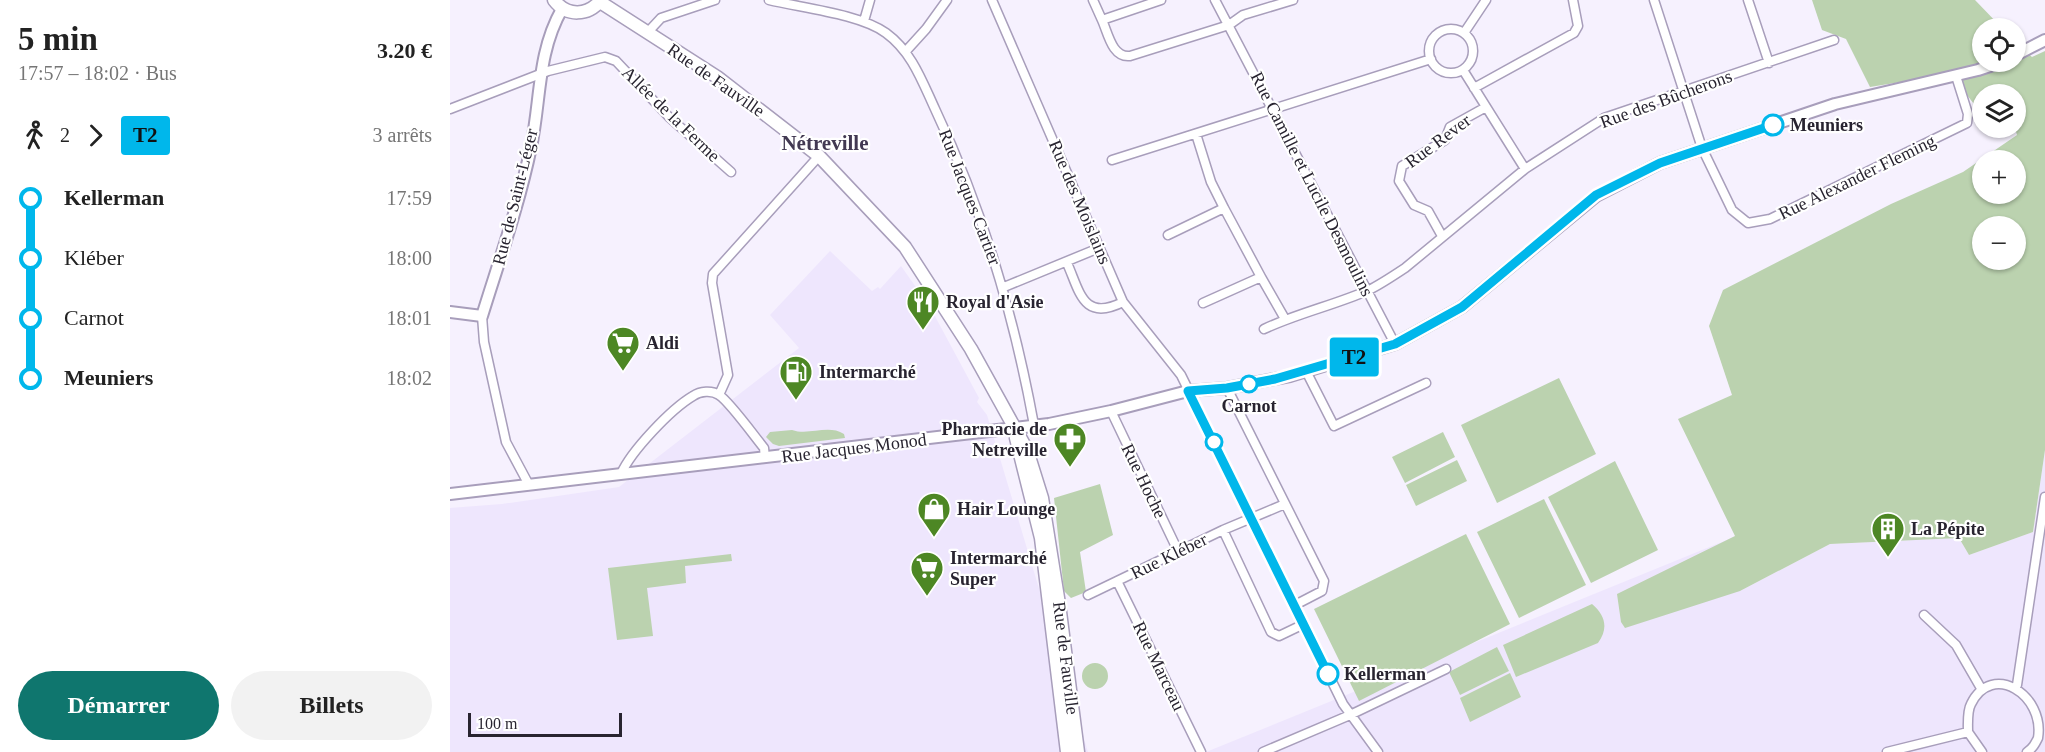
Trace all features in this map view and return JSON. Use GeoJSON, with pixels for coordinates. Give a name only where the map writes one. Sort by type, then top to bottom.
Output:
{"type":"FeatureCollection","features":[{"type":"Feature","properties":{"kind":"main road","name":"Rue de Fauville"},"geometry":{"type":"LineString","coordinates":[[600,1],[717,77],[819,156],[905,247],[971,349],[1029,455],[1042,498],[1050,540],[1078,752]]}},
{"type":"Feature","properties":{"kind":"main road"},"geometry":{"type":"LineString","coordinates":[[558,4],[572,13],[582,13],[592,9],[600,1]]}},
{"type":"Feature","properties":{"kind":"main road","name":"Rue de Fauville"},"geometry":{"type":"LineString","coordinates":[[1014,428],[1041,538],[1067,752]]}},
{"type":"Feature","properties":{"kind":"street"},"geometry":{"type":"LineString","coordinates":[[647,33],[661,18],[715,0]]}},
{"type":"Feature","properties":{"kind":"street","name":"Rue Jacques Cartier"},"geometry":{"type":"LineString","coordinates":[[769,0],[864,21],[885,32],[906,51],[961,164],[1004,287],[1034,425]]}},
{"type":"Feature","properties":{"kind":"street"},"geometry":{"type":"LineString","coordinates":[[864,21],[870,0]]}},
{"type":"Feature","properties":{"kind":"street"},"geometry":{"type":"LineString","coordinates":[[906,51],[926,29],[947,0]]}},
{"type":"Feature","properties":{"kind":"street","name":"Rue des Moislains"},"geometry":{"type":"LineString","coordinates":[[992,0],[1123,303],[1176,368],[1350,716],[1378,752]]}},
{"type":"Feature","properties":{"kind":"street"},"geometry":{"type":"LineString","coordinates":[[1093,0],[1116,52],[1124,57],[1229,25],[1243,15],[1293,0]]}},
{"type":"Feature","properties":{"kind":"street"},"geometry":{"type":"LineString","coordinates":[[1102,20],[1161,0]]}},
{"type":"Feature","properties":{"kind":"street","name":"Rue Camille et Lucile Desmoulins"},"geometry":{"type":"LineString","coordinates":[[1215,0],[1395,344]]}},
{"type":"Feature","properties":{"kind":"street"},"geometry":{"type":"LineString","coordinates":[[1464,33],[1486,0]]}},
{"type":"Feature","properties":{"kind":"street"},"geometry":{"type":"LineString","coordinates":[[1474,88],[1574,33],[1578,26],[1573,0]]}},
{"type":"Feature","properties":{"kind":"street"},"geometry":{"type":"LineString","coordinates":[[1654,0],[1702,148]]}},
{"type":"Feature","properties":{"kind":"street"},"geometry":{"type":"LineString","coordinates":[[1748,0],[1769,63]]}},
{"type":"Feature","properties":{"kind":"street","name":"Rue de Saint-Léger"},"geometry":{"type":"LineString","coordinates":[[482,316],[531,147],[540,74],[558,4]]}},
{"type":"Feature","properties":{"kind":"street"},"geometry":{"type":"LineString","coordinates":[[1451,29],[1464,33],[1472,45],[1472,59],[1463,70],[1444,72],[1431,59],[1430,45],[1438,33],[1451,29]]}},
{"type":"Feature","properties":{"kind":"street","name":"Rue des Bûcherons"},"geometry":{"type":"LineString","coordinates":[[1264,329],[1285,319],[1368,290],[1405,268],[1525,168],[1604,118],[1834,40]]}},
{"type":"Feature","properties":{"kind":"street"},"geometry":{"type":"LineString","coordinates":[[2026,50],[2045,40]]}},
{"type":"Feature","properties":{"kind":"street","name":"Allée de la Ferme"},"geometry":{"type":"LineString","coordinates":[[450,109],[540,74],[605,57],[616,61],[670,118],[731,172]]}},
{"type":"Feature","properties":{"kind":"street"},"geometry":{"type":"LineString","coordinates":[[1112,160],[1431,59]]}},
{"type":"Feature","properties":{"kind":"street"},"geometry":{"type":"LineString","coordinates":[[1463,70],[1525,168]]}},
{"type":"Feature","properties":{"kind":"street","name":"Rue Jacques Monod"},"geometry":{"type":"LineString","coordinates":[[450,494],[1014,428],[1111,411],[1188,391],[1227,388],[1306,371],[1395,344],[1462,307],[1596,195],[1660,163],[1835,104],[1972,71]]}},
{"type":"Feature","properties":{"kind":"street","name":"Rue Alexander Fleming"},"geometry":{"type":"LineString","coordinates":[[1702,148],[1732,210],[1748,223],[1770,219],[1967,123],[1968,114],[1956,76]]}},
{"type":"Feature","properties":{"kind":"street","name":"Rue Rever"},"geometry":{"type":"LineString","coordinates":[[1442,236],[1428,211],[1414,205],[1399,181],[1402,165],[1445,140],[1450,127],[1486,107]]}},
{"type":"Feature","properties":{"kind":"street"},"geometry":{"type":"LineString","coordinates":[[1196,134],[1210,182],[1285,319]]}},
{"type":"Feature","properties":{"kind":"street"},"geometry":{"type":"LineString","coordinates":[[621,474],[626,462],[648,436],[694,394],[707,391],[719,395],[728,375],[712,283],[713,274],[819,156]]}},
{"type":"Feature","properties":{"kind":"street"},"geometry":{"type":"LineString","coordinates":[[1168,235],[1224,208]]}},
{"type":"Feature","properties":{"kind":"street"},"geometry":{"type":"LineString","coordinates":[[1004,287],[1100,248]]}},
{"type":"Feature","properties":{"kind":"street"},"geometry":{"type":"LineString","coordinates":[[1067,263],[1083,300],[1088,306],[1098,310],[1112,308],[1123,303]]}},
{"type":"Feature","properties":{"kind":"street"},"geometry":{"type":"LineString","coordinates":[[1203,303],[1261,277]]}},
{"type":"Feature","properties":{"kind":"street"},"geometry":{"type":"LineString","coordinates":[[450,312],[482,316],[484,342],[506,442],[529,485]]}},
{"type":"Feature","properties":{"kind":"street"},"geometry":{"type":"LineString","coordinates":[[1306,371],[1334,426],[1426,383]]}},
{"type":"Feature","properties":{"kind":"street"},"geometry":{"type":"LineString","coordinates":[[1227,388],[1286,504],[1324,586],[1322,591],[1295,605]]}},
{"type":"Feature","properties":{"kind":"street","name":"Rue Jacques Monod"},"geometry":{"type":"LineString","coordinates":[[719,395],[764,448],[765,458]]}},
{"type":"Feature","properties":{"kind":"street","name":"Rue Hoche"},"geometry":{"type":"LineString","coordinates":[[1111,411],[1178,551]]}},
{"type":"Feature","properties":{"kind":"street"},"geometry":{"type":"LineString","coordinates":[[2017,685],[2045,497]]}},
{"type":"Feature","properties":{"kind":"street","name":"Rue Kléber"},"geometry":{"type":"LineString","coordinates":[[1088,595],[1223,530],[1286,504]]}},
{"type":"Feature","properties":{"kind":"street"},"geometry":{"type":"LineString","coordinates":[[1223,530],[1271,632],[1279,636],[1304,624]]}},
{"type":"Feature","properties":{"kind":"street","name":"Rue Marceau"},"geometry":{"type":"LineString","coordinates":[[1117,581],[1201,752]]}},
{"type":"Feature","properties":{"kind":"street"},"geometry":{"type":"LineString","coordinates":[[1924,615],[1956,645],[1982,690]]}},
{"type":"Feature","properties":{"kind":"street"},"geometry":{"type":"LineString","coordinates":[[1263,752],[1350,716],[1446,669]]}},
{"type":"Feature","properties":{"kind":"street"},"geometry":{"type":"LineString","coordinates":[[1982,752],[1968,732],[1970,704],[1982,690],[2003,683],[2017,685],[2037,700],[2044,717],[2043,729],[2032,749],[2027,752]]}},
{"type":"Feature","properties":{"kind":"street"},"geometry":{"type":"LineString","coordinates":[[1887,752],[1968,732]]}},
{"type":"Feature","properties":{"kind":"shaded area"},"geometry":{"type":"Polygon","coordinates":[[[830,251],[872,291],[878,287],[880,289],[901,266],[930,307],[979,398],[977,402],[987,415],[1088,752],[450,752],[450,508],[502,504],[619,487],[799,348],[770,315],[830,251]]]}},
{"type":"Feature","properties":{"kind":"shaded area"},"geometry":{"type":"Polygon","coordinates":[[[2045,450],[2045,752],[1206,752],[1734,537],[1740,591],[1830,544],[1959,538],[1969,555],[2033,532],[2045,450]]]}},
{"type":"Feature","properties":{"kind":"green space"},"geometry":{"type":"Polygon","coordinates":[[[1812,0],[1975,0],[1992,18],[1972,18],[1972,72],[2026,72],[2026,52],[2032,57],[2045,51],[2045,450],[2033,532],[1969,555],[1959,538],[1830,544],[1740,591],[1625,628],[1621,622],[1617,594],[1735,536],[1678,419],[1732,395],[1709,326],[1723,290],[1891,204],[1972,166],[1972,204],[2026,204],[2026,150],[1995,150],[2013,138],[2026,138],[2026,84],[1972,84],[1972,101],[1959,85],[1956,73],[1870,87],[1846,39],[1822,30],[1812,0]]]}},
{"type":"Feature","properties":{"kind":"green space"},"geometry":{"type":"Polygon","coordinates":[[[1559,378],[1596,454],[1497,503],[1461,425],[1559,378]]]}},
{"type":"Feature","properties":{"kind":"green space"},"geometry":{"type":"Polygon","coordinates":[[[792,430],[805,432],[832,430],[844,434],[845,438],[779,446],[766,437],[770,432],[792,430]]]}},
{"type":"Feature","properties":{"kind":"green space"},"geometry":{"type":"Polygon","coordinates":[[[1443,432],[1455,457],[1405,483],[1392,457],[1443,432]]]}},
{"type":"Feature","properties":{"kind":"green space"},"geometry":{"type":"Polygon","coordinates":[[[1457,460],[1467,481],[1416,506],[1406,485],[1457,460]]]}},
{"type":"Feature","properties":{"kind":"green space"},"geometry":{"type":"Polygon","coordinates":[[[1615,461],[1658,550],[1591,583],[1548,497],[1615,461]]]}},
{"type":"Feature","properties":{"kind":"green space"},"geometry":{"type":"Polygon","coordinates":[[[1100,484],[1113,535],[1080,552],[1086,592],[1071,598],[1064,591],[1054,498],[1100,484]]]}},
{"type":"Feature","properties":{"kind":"green space"},"geometry":{"type":"Polygon","coordinates":[[[1544,499],[1586,585],[1519,618],[1477,532],[1544,499]]]}},
{"type":"Feature","properties":{"kind":"green space"},"geometry":{"type":"Polygon","coordinates":[[[1466,534],[1510,624],[1359,701],[1314,609],[1466,534]]]}},
{"type":"Feature","properties":{"kind":"green space"},"geometry":{"type":"Polygon","coordinates":[[[731,554],[732,561],[685,566],[686,583],[647,588],[653,636],[617,640],[608,568],[731,554]]]}},
{"type":"Feature","properties":{"kind":"green space"},"geometry":{"type":"Polygon","coordinates":[[[1592,604],[1603,617],[1604,622],[1604,632],[1598,643],[1516,677],[1503,645],[1592,604]]]}},
{"type":"Feature","properties":{"kind":"green space"},"geometry":{"type":"Polygon","coordinates":[[[1497,647],[1509,671],[1460,695],[1449,672],[1497,647]]]}},
{"type":"Feature","properties":{"kind":"green space"},"geometry":{"type":"Polygon","coordinates":[[[1095,663],[1105,666],[1108,676],[1105,686],[1095,689],[1085,686],[1082,676],[1085,666],[1095,663]]]}},
{"type":"Feature","properties":{"kind":"green space"},"geometry":{"type":"Polygon","coordinates":[[[1510,673],[1521,697],[1470,722],[1460,698],[1510,673]]]}},
{"type":"Feature","properties":{"kind":"bus line","name":"T2"},"geometry":{"type":"LineString","coordinates":[[1328,674],[1188,391],[1227,388],[1275,379],[1395,344],[1462,307],[1596,195],[1660,163],[1773,125]]}},
{"type":"Feature","properties":{"kind":"place","name":"Meuniers"},"geometry":{"type":"Point","coordinates":[1773,125]}},
{"type":"Feature","properties":{"kind":"place","name":"Royal d'Asie"},"geometry":{"type":"Point","coordinates":[923,331]}},
{"type":"Feature","properties":{"kind":"place","name":"Aldi"},"geometry":{"type":"Point","coordinates":[623,372]}},
{"type":"Feature","properties":{"kind":"place","name":"Carnot"},"geometry":{"type":"Point","coordinates":[1249,384]}},
{"type":"Feature","properties":{"kind":"place","name":"Intermarché"},"geometry":{"type":"Point","coordinates":[796,401]}},
{"type":"Feature","properties":{"kind":"place","name":"Pharmacie de Netreville"},"geometry":{"type":"Point","coordinates":[1070,468]}},
{"type":"Feature","properties":{"kind":"place","name":"Hair Lounge"},"geometry":{"type":"Point","coordinates":[934,538]}},
{"type":"Feature","properties":{"kind":"place","name":"La Pépite"},"geometry":{"type":"Point","coordinates":[1888,558]}},
{"type":"Feature","properties":{"kind":"place","name":"Intermarché Super"},"geometry":{"type":"Point","coordinates":[927,597]}},
{"type":"Feature","properties":{"kind":"place","name":"Kellerman"},"geometry":{"type":"Point","coordinates":[1328,674]}},
{"type":"Feature","properties":{"kind":"district","name":"Nétreville"},"geometry":{"type":"Point","coordinates":[825,143]}}]}
